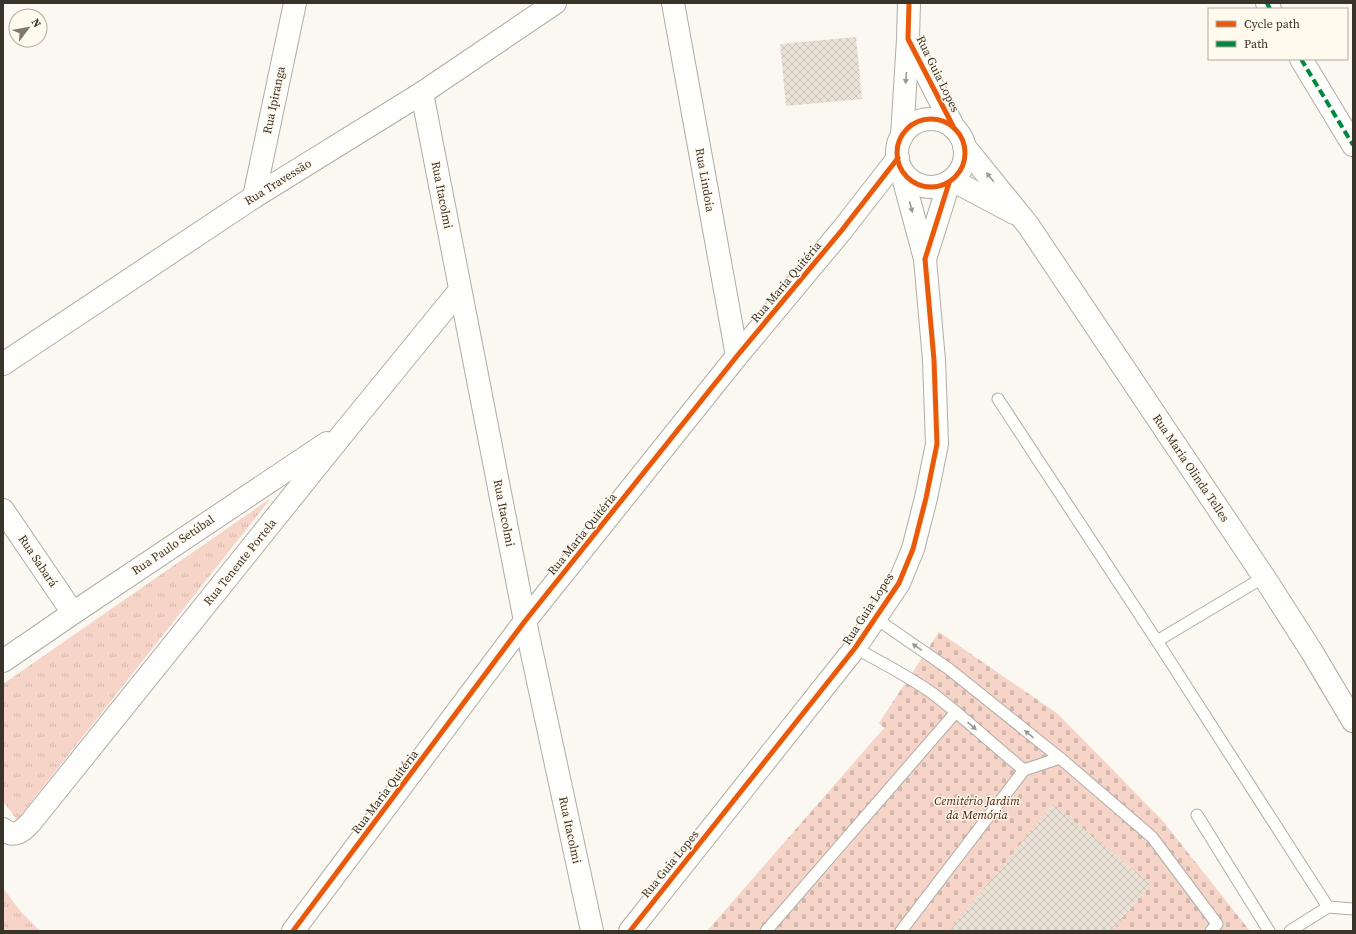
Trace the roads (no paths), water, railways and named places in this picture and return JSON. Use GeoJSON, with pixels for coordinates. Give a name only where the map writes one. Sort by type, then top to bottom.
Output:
{"type":"FeatureCollection","features":[{"type":"Feature","properties":{"kind":"street","name":"Rua Ipiranga"},"geometry":{"type":"LineString","coordinates":[[254,197],[295,3]]}},
{"type":"Feature","properties":{"kind":"street","name":"Rua Travessão"},"geometry":{"type":"LineString","coordinates":[[3,364],[254,197],[422,93],[556,3]]}},
{"type":"Feature","properties":{"kind":"street","name":"Rua Lindoia"},"geometry":{"type":"LineString","coordinates":[[673,3],[737,356]]}},
{"type":"Feature","properties":{"kind":"street","name":"Rua Guia Lopes"},"geometry":{"type":"LineString","coordinates":[[902,136],[909,3]]}},
{"type":"Feature","properties":{"kind":"street","name":"Rua Guia Lopes"},"geometry":{"type":"LineString","coordinates":[[908,39],[959,137]]}},
{"type":"Feature","properties":{"kind":"street"},"geometry":{"type":"LineString","coordinates":[[1302,60],[1353,145]]}},
{"type":"Feature","properties":{"kind":"street","name":"Rua Itacolmi"},"geometry":{"type":"LineString","coordinates":[[422,93],[525,621],[592,931]]}},
{"type":"Feature","properties":{"kind":"street"},"geometry":{"type":"LineString","coordinates":[[932,119],[943,122],[959,137],[965,156],[959,173],[950,181],[936,187],[922,186],[910,180],[899,164],[898,146],[902,136],[910,126],[920,121],[932,119]]}},
{"type":"Feature","properties":{"kind":"street","name":"Rua Maria Olinda Telles"},"geometry":{"type":"LineString","coordinates":[[959,137],[1024,218],[1264,577],[1312,652],[1353,721]]}},
{"type":"Feature","properties":{"kind":"street","name":"Rua Maria Quitéria"},"geometry":{"type":"LineString","coordinates":[[293,931],[525,621],[737,356],[899,164]]}},
{"type":"Feature","properties":{"kind":"street","name":"Rua Guia Lopes"},"geometry":{"type":"LineString","coordinates":[[630,931],[855,648],[899,583],[913,549],[926,498],[937,444],[934,360],[925,259],[899,164]]}},
{"type":"Feature","properties":{"kind":"street","name":"Rua Guia Lopes"},"geometry":{"type":"LineString","coordinates":[[925,259],[950,181]]}},
{"type":"Feature","properties":{"kind":"street","name":"Rua Maria Olinda Telles"},"geometry":{"type":"LineString","coordinates":[[950,181],[1024,218]]}},
{"type":"Feature","properties":{"kind":"street","name":"Rua Tenente Portela"},"geometry":{"type":"LineString","coordinates":[[10,831],[25,829],[31,822],[460,290]]}},
{"type":"Feature","properties":{"kind":"street","name":"Rua Paulo Setúbal"},"geometry":{"type":"LineString","coordinates":[[3,661],[345,431]]}},
{"type":"Feature","properties":{"kind":"street","name":"Rua Sabará"},"geometry":{"type":"LineString","coordinates":[[3,510],[73,613]]}},
{"type":"Feature","properties":{"kind":"lane"},"geometry":{"type":"LineString","coordinates":[[998,398],[1157,641],[1328,907]]}},
{"type":"Feature","properties":{"kind":"lane"},"geometry":{"type":"LineString","coordinates":[[1157,641],[1264,577]]}},
{"type":"Feature","properties":{"kind":"lane"},"geometry":{"type":"LineString","coordinates":[[876,618],[949,669],[1060,758],[1152,837],[1217,929]]}},
{"type":"Feature","properties":{"kind":"lane"},"geometry":{"type":"LineString","coordinates":[[855,648],[901,673],[931,693],[956,712],[1024,770]]}},
{"type":"Feature","properties":{"kind":"lane"},"geometry":{"type":"LineString","coordinates":[[766,931],[956,712]]}},
{"type":"Feature","properties":{"kind":"lane"},"geometry":{"type":"LineString","coordinates":[[901,931],[1024,770],[1060,758]]}},
{"type":"Feature","properties":{"kind":"lane"},"geometry":{"type":"LineString","coordinates":[[1197,815],[1269,931]]}},
{"type":"Feature","properties":{"kind":"lane"},"geometry":{"type":"LineString","coordinates":[[1290,931],[1328,907],[1353,909]]}},
{"type":"Feature","properties":{"kind":"park label","name":"Cemitério Jardim da Memória"},"geometry":{"type":"Point","coordinates":[977,808]}}]}
